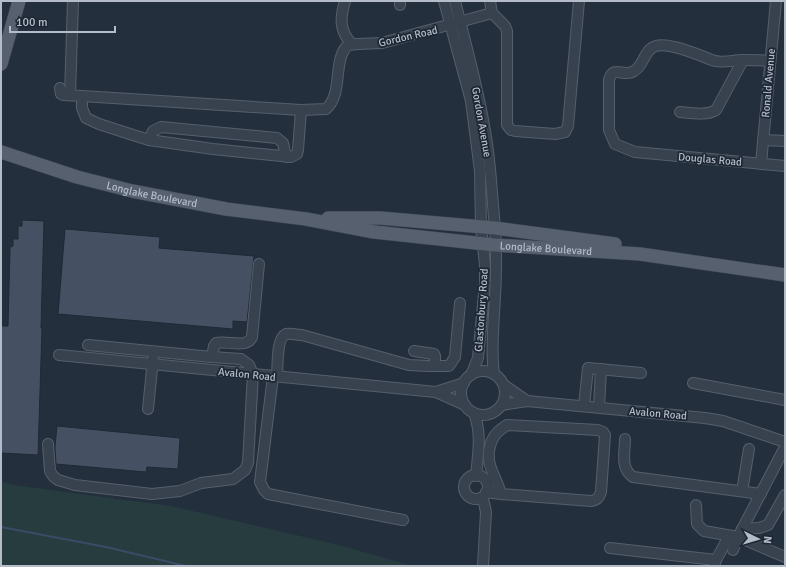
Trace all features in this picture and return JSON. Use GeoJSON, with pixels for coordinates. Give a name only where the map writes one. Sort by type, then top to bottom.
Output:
{"type":"FeatureCollection","features":[{"type":"Feature","properties":{"kind":"main road"},"geometry":{"type":"LineString","coordinates":[[1,64],[19,1]]}},
{"type":"Feature","properties":{"kind":"main road","name":"Longlake Boulevard"},"geometry":{"type":"LineString","coordinates":[[1,152],[77,177],[132,191],[226,209],[306,219],[374,232],[489,244],[640,254],[690,260],[785,275]]}},
{"type":"Feature","properties":{"kind":"main road","name":"Longlake Boulevard"},"geometry":{"type":"LineString","coordinates":[[306,219],[380,218],[495,228],[581,239],[785,271]]}},
{"type":"Feature","properties":{"kind":"street"},"geometry":{"type":"LineString","coordinates":[[70,95],[73,1]]}},
{"type":"Feature","properties":{"kind":"street"},"geometry":{"type":"LineString","coordinates":[[60,88],[61,94],[82,96],[301,110],[326,109],[332,103],[336,90],[342,53],[348,45],[352,44],[344,35],[342,27],[342,10],[345,1]]}},
{"type":"Feature","properties":{"kind":"street","name":"Gordon Avenue"},"geometry":{"type":"LineString","coordinates":[[444,1],[455,24],[479,98],[486,138],[495,228],[489,244]]}},
{"type":"Feature","properties":{"kind":"street","name":"Gordon Avenue"},"geometry":{"type":"LineString","coordinates":[[455,1],[455,24],[471,100],[474,122],[481,186],[481,227],[489,244]]}},
{"type":"Feature","properties":{"kind":"street"},"geometry":{"type":"LineString","coordinates":[[490,1],[492,13],[505,26],[507,31],[508,128],[515,131],[560,134],[565,132],[568,126],[579,1]]}},
{"type":"Feature","properties":{"kind":"street","name":"Ronald Avenue"},"geometry":{"type":"LineString","coordinates":[[761,164],[776,1]]}},
{"type":"Feature","properties":{"kind":"street","name":"Gordon Road"},"geometry":{"type":"LineString","coordinates":[[352,44],[382,43],[492,13]]}},
{"type":"Feature","properties":{"kind":"street","name":"Douglas Road"},"geometry":{"type":"LineString","coordinates":[[743,60],[718,62],[678,48],[661,45],[654,46],[634,71],[627,73],[613,73],[609,80],[609,130],[615,144],[635,152],[785,166]]}},
{"type":"Feature","properties":{"kind":"street"},"geometry":{"type":"LineString","coordinates":[[680,112],[712,113],[716,110],[743,60],[770,61]]}},
{"type":"Feature","properties":{"kind":"street"},"geometry":{"type":"LineString","coordinates":[[82,96],[82,108],[86,118],[98,124],[149,140],[286,157],[294,156],[298,150],[301,110]]}},
{"type":"Feature","properties":{"kind":"street"},"geometry":{"type":"LineString","coordinates":[[149,140],[153,131],[161,127],[278,138],[283,143],[286,157]]}},
{"type":"Feature","properties":{"kind":"street"},"geometry":{"type":"LineString","coordinates":[[763,140],[785,141]]}},
{"type":"Feature","properties":{"kind":"street","name":"Glastonbury Road"},"geometry":{"type":"LineString","coordinates":[[489,244],[495,301],[492,342],[494,374]]}},
{"type":"Feature","properties":{"kind":"street","name":"Glastonbury Road"},"geometry":{"type":"LineString","coordinates":[[471,375],[478,358],[489,244]]}},
{"type":"Feature","properties":{"kind":"street"},"geometry":{"type":"LineString","coordinates":[[212,357],[216,343],[246,344],[251,340],[259,264]]}},
{"type":"Feature","properties":{"kind":"street"},"geometry":{"type":"LineString","coordinates":[[403,520],[268,494],[264,490],[260,482],[280,345],[282,338],[287,334],[302,335],[409,365],[449,366],[455,357],[460,303]]}},
{"type":"Feature","properties":{"kind":"street"},"geometry":{"type":"LineString","coordinates":[[48,444],[50,471],[58,480],[75,485],[152,494],[180,491],[201,483],[233,479],[245,470],[248,463],[253,374],[249,365],[241,359],[88,345]]}},
{"type":"Feature","properties":{"kind":"street"},"geometry":{"type":"LineString","coordinates":[[148,409],[154,351]]}},
{"type":"Feature","properties":{"kind":"street"},"geometry":{"type":"LineString","coordinates":[[414,351],[434,354],[435,366]]}},
{"type":"Feature","properties":{"kind":"street","name":"Avalon Road"},"geometry":{"type":"LineString","coordinates":[[59,355],[436,392],[464,406]]}},
{"type":"Feature","properties":{"kind":"street"},"geometry":{"type":"LineString","coordinates":[[584,406],[588,368],[642,374]]}},
{"type":"Feature","properties":{"kind":"street"},"geometry":{"type":"LineString","coordinates":[[599,408],[602,369]]}},
{"type":"Feature","properties":{"kind":"street"},"geometry":{"type":"LineString","coordinates":[[476,476],[482,427],[492,414],[502,405],[505,399],[505,392],[504,386],[500,379],[494,374],[482,371],[471,375],[464,383],[461,394],[464,406],[474,413],[486,415],[492,414]]}},
{"type":"Feature","properties":{"kind":"street","name":"Avalon Road"},"geometry":{"type":"LineString","coordinates":[[436,392],[464,383]]}},
{"type":"Feature","properties":{"kind":"street"},"geometry":{"type":"LineString","coordinates":[[693,383],[785,400]]}},
{"type":"Feature","properties":{"kind":"street"},"geometry":{"type":"LineString","coordinates":[[504,386],[527,401]]}},
{"type":"Feature","properties":{"kind":"street"},"geometry":{"type":"LineString","coordinates":[[502,405],[527,401]]}},
{"type":"Feature","properties":{"kind":"street","name":"Avalon Road"},"geometry":{"type":"LineString","coordinates":[[527,401],[705,418],[723,421],[785,442]]}},
{"type":"Feature","properties":{"kind":"street"},"geometry":{"type":"LineString","coordinates":[[474,413],[479,427],[480,437]]}},
{"type":"Feature","properties":{"kind":"street"},"geometry":{"type":"LineString","coordinates":[[483,566],[486,512],[484,495],[487,489],[486,481],[483,478],[476,476],[469,478],[464,484],[464,488],[465,492],[470,498],[478,499],[484,495],[501,494],[591,501],[596,500],[601,492],[605,435],[603,432],[598,430],[507,425],[498,430],[492,438],[488,456],[490,466],[498,481],[501,494]]}},
{"type":"Feature","properties":{"kind":"street"},"geometry":{"type":"LineString","coordinates":[[625,439],[624,463],[626,472],[633,477],[761,494]]}},
{"type":"Feature","properties":{"kind":"street"},"geometry":{"type":"LineString","coordinates":[[610,548],[715,563],[736,534],[761,494],[785,447]]}},
{"type":"Feature","properties":{"kind":"street"},"geometry":{"type":"LineString","coordinates":[[742,491],[749,449]]}},
{"type":"Feature","properties":{"kind":"street"},"geometry":{"type":"LineString","coordinates":[[736,534],[768,525],[785,495]]}},
{"type":"Feature","properties":{"kind":"street"},"geometry":{"type":"LineString","coordinates":[[696,505],[697,524],[704,531],[736,534],[785,557]]}},
{"type":"Feature","properties":{"kind":"street"},"geometry":{"type":"LineString","coordinates":[[733,550],[736,534]]}},
{"type":"Feature","properties":{"kind":"green space"},"geometry":{"type":"Polygon","coordinates":[[[1,481],[13,485],[171,506],[343,546],[412,566],[2,566],[1,481]]]}},
{"type":"Feature","properties":{"kind":"building"},"geometry":{"type":"Polygon","coordinates":[[[22,220],[44,221],[38,455],[1,453],[1,326],[8,326],[10,247],[13,246],[13,239],[18,239],[18,226],[22,226],[22,220]]]}},
{"type":"Feature","properties":{"kind":"building"},"geometry":{"type":"Polygon","coordinates":[[[65,229],[160,237],[159,248],[254,256],[247,322],[233,321],[233,329],[58,314],[65,229]]]}},
{"type":"Feature","properties":{"kind":"building"},"geometry":{"type":"Polygon","coordinates":[[[57,426],[180,438],[178,469],[147,467],[146,472],[56,464],[55,447],[57,426]]]}},
{"type":"Feature","properties":{"kind":"waterway"},"geometry":{"type":"LineString","coordinates":[[1,527],[106,547],[186,566]]}}]}
